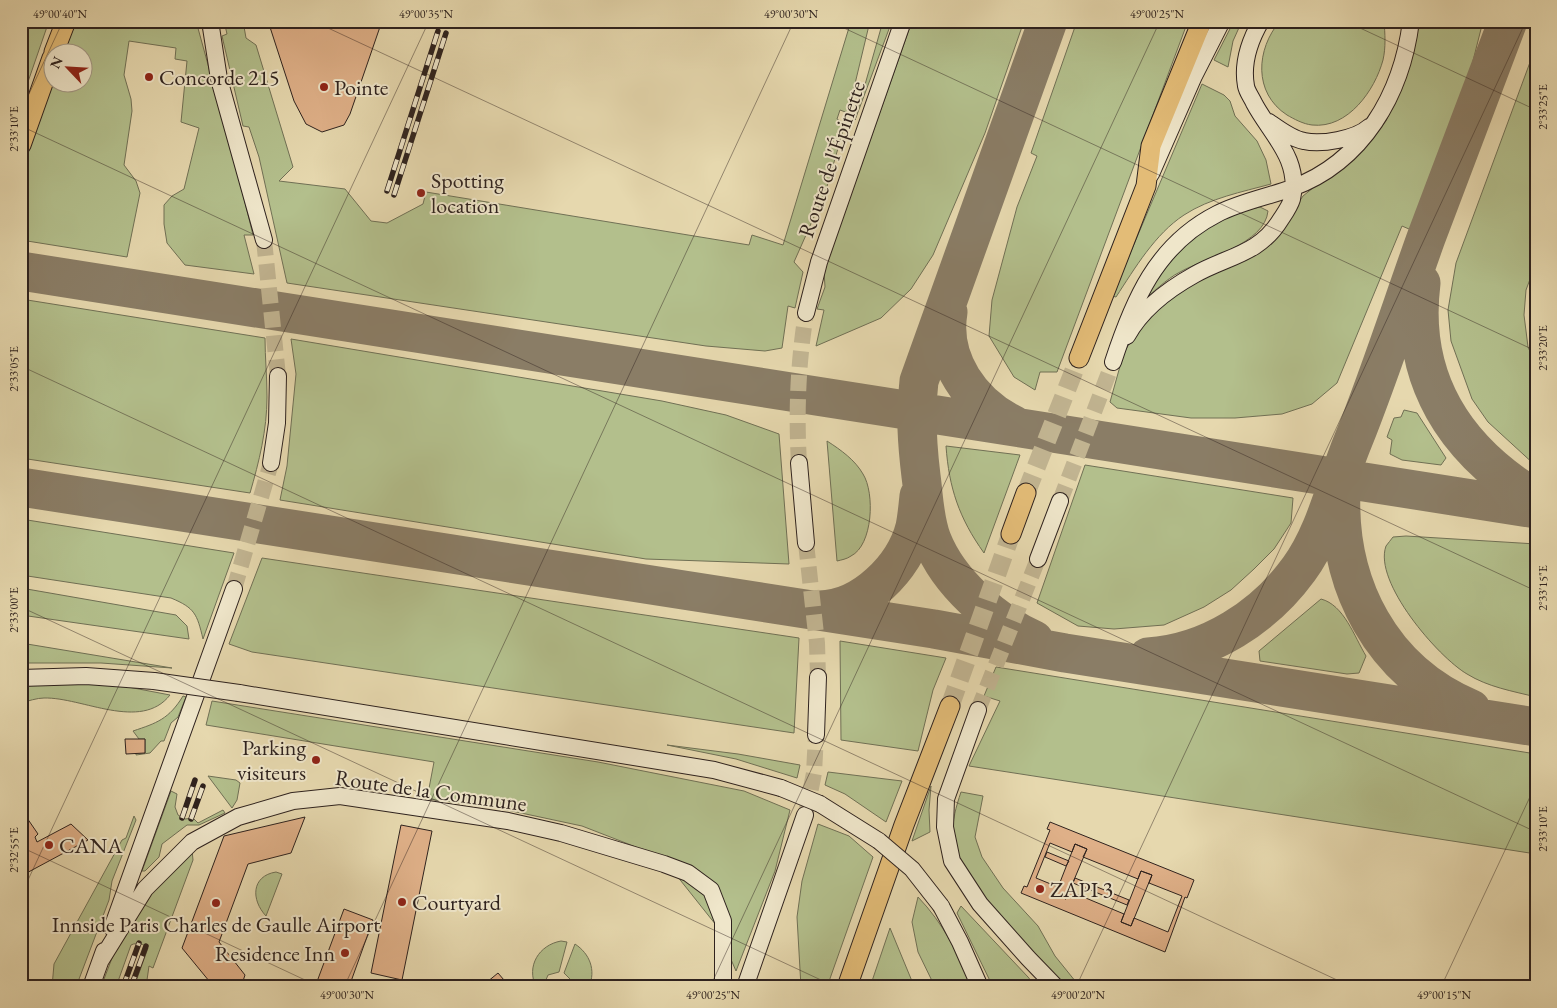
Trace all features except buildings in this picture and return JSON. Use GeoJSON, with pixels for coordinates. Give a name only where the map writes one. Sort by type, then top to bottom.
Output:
{"type":"FeatureCollection","features":[{"type":"Feature","properties":{"kind":"main road"},"geometry":{"type":"LineString","coordinates":[[58,42],[66,21]]}},
{"type":"Feature","properties":{"kind":"main road"},"geometry":{"type":"LineString","coordinates":[[210,21],[219,79],[264,240]]}},
{"type":"Feature","properties":{"kind":"main road","name":"Route de l'Épinette"},"geometry":{"type":"LineString","coordinates":[[806,313],[819,262],[903,21]]}},
{"type":"Feature","properties":{"kind":"main road"},"geometry":{"type":"LineString","coordinates":[[1146,186],[1150,146],[1202,21]]}},
{"type":"Feature","properties":{"kind":"main road"},"geometry":{"type":"LineString","coordinates":[[1079,358],[1146,186],[1194,76],[1222,21]]}},
{"type":"Feature","properties":{"kind":"main road"},"geometry":{"type":"LineString","coordinates":[[1261,21],[1246,57],[1246,87],[1261,116],[1286,151],[1292,188],[1292,199],[1275,229],[1260,243],[1245,253],[1195,274],[1168,291],[1140,317],[1113,362],[1129,312],[1145,282],[1160,262],[1186,236],[1216,214],[1292,188],[1316,176],[1340,160],[1361,142],[1381,115],[1393,92],[1410,21]]}},
{"type":"Feature","properties":{"kind":"main road"},"geometry":{"type":"LineString","coordinates":[[1401,21],[1402,58]]}},
{"type":"Feature","properties":{"kind":"main road"},"geometry":{"type":"LineString","coordinates":[[21,145],[42,86]]}},
{"type":"Feature","properties":{"kind":"main road"},"geometry":{"type":"LineString","coordinates":[[1261,116],[1302,141],[1325,143],[1366,130],[1381,115]]}},
{"type":"Feature","properties":{"kind":"main road"},"geometry":{"type":"LineString","coordinates":[[272,463],[278,376]]}},
{"type":"Feature","properties":{"kind":"main road"},"geometry":{"type":"LineString","coordinates":[[798,462],[806,542]]}},
{"type":"Feature","properties":{"kind":"main road"},"geometry":{"type":"LineString","coordinates":[[1011,534],[1026,493]]}},
{"type":"Feature","properties":{"kind":"main road"},"geometry":{"type":"LineString","coordinates":[[1038,559],[1060,502]]}},
{"type":"Feature","properties":{"kind":"main road"},"geometry":{"type":"LineString","coordinates":[[90,987],[234,589]]}},
{"type":"Feature","properties":{"kind":"main road"},"geometry":{"type":"LineString","coordinates":[[21,678],[86,676],[154,681],[239,693],[714,770],[781,788],[820,804],[879,840],[912,869],[941,906],[960,942],[980,987]]}},
{"type":"Feature","properties":{"kind":"main road"},"geometry":{"type":"LineString","coordinates":[[816,735],[818,677]]}},
{"type":"Feature","properties":{"kind":"main road"},"geometry":{"type":"LineString","coordinates":[[847,987],[904,825],[950,706]]}},
{"type":"Feature","properties":{"kind":"main road"},"geometry":{"type":"LineString","coordinates":[[978,710],[946,799],[945,827],[952,862],[980,904],[1056,987]]}},
{"type":"Feature","properties":{"kind":"main road","name":"Route de la Commune"},"geometry":{"type":"LineString","coordinates":[[101,960],[145,889],[192,842],[238,817],[293,801],[340,796],[508,821],[561,833],[688,873],[711,890],[723,921],[723,987]]}},
{"type":"Feature","properties":{"kind":"main road"},"geometry":{"type":"LineString","coordinates":[[746,987],[806,815]]}},
{"type":"Feature","properties":{"kind":"main road"},"geometry":{"type":"LineString","coordinates":[[1028,958],[1049,987]]}},
{"type":"Feature","properties":{"kind":"green space"},"geometry":{"type":"Polygon","coordinates":[[[21,21],[49,21],[21,102],[21,21]]]}},
{"type":"Feature","properties":{"kind":"green space"},"geometry":{"type":"Polygon","coordinates":[[[74,21],[196,21],[253,235],[244,235],[254,274],[185,265],[167,243],[164,205],[172,196],[184,189],[199,128],[181,122],[187,61],[175,59],[176,48],[129,41],[124,75],[131,99],[132,111],[124,165],[136,181],[140,193],[127,257],[21,240],[21,163],[47,92],[92,92],[92,42],[66,42],[74,21]]]}},
{"type":"Feature","properties":{"kind":"green space"},"geometry":{"type":"Polygon","coordinates":[[[224,21],[243,21],[246,38],[256,45],[293,167],[279,181],[345,189],[371,221],[387,223],[423,204],[426,192],[749,245],[752,235],[783,245],[851,21],[870,21],[848,113],[840,110],[837,119],[845,124],[826,190],[794,262],[803,272],[795,308],[788,306],[782,348],[765,351],[706,346],[287,283],[259,157],[249,127],[243,126],[222,36],[227,34],[224,21]]]}},
{"type":"Feature","properties":{"kind":"green space"},"geometry":{"type":"Polygon","coordinates":[[[883,21],[892,21],[855,120],[883,21]]]}},
{"type":"Feature","properties":{"kind":"green space"},"geometry":{"type":"Polygon","coordinates":[[[912,21],[1024,21],[985,133],[933,255],[911,289],[881,318],[816,346],[824,310],[817,309],[825,287],[824,271],[912,21]]]}},
{"type":"Feature","properties":{"kind":"green space"},"geometry":{"type":"Polygon","coordinates":[[[1077,21],[1188,21],[1057,372],[1040,372],[1035,390],[1014,377],[989,336],[992,300],[1017,207],[1037,156],[1031,153],[1077,21]]]}},
{"type":"Feature","properties":{"kind":"green space"},"geometry":{"type":"Polygon","coordinates":[[[1234,21],[1242,21],[1233,41],[1228,67],[1214,60],[1234,21]]]}},
{"type":"Feature","properties":{"kind":"green space"},"geometry":{"type":"Polygon","coordinates":[[[1280,21],[1384,21],[1385,50],[1379,72],[1367,95],[1348,114],[1337,121],[1325,125],[1312,125],[1287,115],[1276,106],[1268,95],[1262,70],[1266,44],[1280,21]]]}},
{"type":"Feature","properties":{"kind":"green space"},"geometry":{"type":"Polygon","coordinates":[[[1418,21],[1483,21],[1433,220],[1409,229],[1402,226],[1337,383],[1312,404],[1282,414],[1235,418],[1191,418],[1117,408],[1110,402],[1124,352],[1145,320],[1177,290],[1269,246],[1303,196],[1366,145],[1386,121],[1411,61],[1418,21]]]}},
{"type":"Feature","properties":{"kind":"green space"},"geometry":{"type":"Polygon","coordinates":[[[1536,46],[1536,263],[1526,290],[1524,315],[1528,347],[1536,365],[1536,466],[1488,422],[1472,399],[1451,341],[1448,310],[1456,263],[1536,46]]]}},
{"type":"Feature","properties":{"kind":"green space"},"geometry":{"type":"Polygon","coordinates":[[[1202,84],[1224,95],[1230,101],[1235,116],[1257,141],[1266,160],[1271,184],[1215,200],[1184,215],[1155,242],[1138,263],[1116,297],[1112,296],[1202,84]]]}},
{"type":"Feature","properties":{"kind":"green space"},"geometry":{"type":"Polygon","coordinates":[[[1260,207],[1268,211],[1264,223],[1245,241],[1232,249],[1175,275],[1140,303],[1149,286],[1161,270],[1189,242],[1223,219],[1260,207]]]}},
{"type":"Feature","properties":{"kind":"green space"},"geometry":{"type":"Polygon","coordinates":[[[21,299],[265,338],[266,422],[250,493],[21,458],[21,299]]]}},
{"type":"Feature","properties":{"kind":"green space"},"geometry":{"type":"Polygon","coordinates":[[[291,339],[662,401],[726,415],[779,434],[789,564],[646,559],[280,500],[287,466],[296,374],[291,339]]]}},
{"type":"Feature","properties":{"kind":"green space"},"geometry":{"type":"Polygon","coordinates":[[[1404,410],[1417,413],[1446,458],[1441,465],[1402,460],[1390,454],[1392,440],[1387,437],[1394,418],[1401,417],[1404,410]]]}},
{"type":"Feature","properties":{"kind":"green space"},"geometry":{"type":"Polygon","coordinates":[[[827,441],[852,460],[863,474],[867,483],[870,505],[868,530],[864,541],[851,556],[837,561],[827,441]]]}},
{"type":"Feature","properties":{"kind":"green space"},"geometry":{"type":"Polygon","coordinates":[[[946,446],[1020,455],[984,553],[968,527],[957,502],[947,461],[946,446]]]}},
{"type":"Feature","properties":{"kind":"green space"},"geometry":{"type":"Polygon","coordinates":[[[1085,465],[1293,498],[1291,523],[1274,549],[1254,569],[1231,590],[1204,607],[1164,625],[1114,629],[1078,626],[1037,603],[1085,465]]]}},
{"type":"Feature","properties":{"kind":"green space"},"geometry":{"type":"Polygon","coordinates":[[[21,519],[234,553],[203,639],[194,613],[185,605],[171,598],[21,575],[21,519]]]}},
{"type":"Feature","properties":{"kind":"green space"},"geometry":{"type":"Polygon","coordinates":[[[1406,536],[1536,544],[1536,697],[1500,688],[1467,674],[1440,652],[1425,636],[1398,598],[1389,579],[1385,561],[1386,546],[1393,537],[1406,536]]]}},
{"type":"Feature","properties":{"kind":"green space"},"geometry":{"type":"Polygon","coordinates":[[[262,558],[799,638],[794,733],[252,652],[229,644],[262,558]]]}},
{"type":"Feature","properties":{"kind":"green space"},"geometry":{"type":"Polygon","coordinates":[[[21,588],[176,615],[187,626],[189,639],[21,615],[21,588]]]}},
{"type":"Feature","properties":{"kind":"green space"},"geometry":{"type":"Polygon","coordinates":[[[1321,599],[1329,602],[1342,614],[1366,656],[1359,673],[1347,674],[1260,661],[1259,651],[1321,599]]]}},
{"type":"Feature","properties":{"kind":"green space"},"geometry":{"type":"Polygon","coordinates":[[[840,641],[946,658],[933,690],[918,751],[841,740],[840,641]]]}},
{"type":"Feature","properties":{"kind":"green space"},"geometry":{"type":"Polygon","coordinates":[[[21,643],[172,668],[101,663],[21,663],[21,643]]]}},
{"type":"Feature","properties":{"kind":"green space"},"geometry":{"type":"Polygon","coordinates":[[[996,667],[1536,754],[1536,854],[969,766],[1000,701],[984,696],[996,667]]]}},
{"type":"Feature","properties":{"kind":"green space"},"geometry":{"type":"Polygon","coordinates":[[[61,682],[123,686],[170,695],[158,706],[143,711],[127,712],[59,699],[41,698],[21,703],[21,684],[61,682]]]}},
{"type":"Feature","properties":{"kind":"green space"},"geometry":{"type":"Polygon","coordinates":[[[183,696],[186,697],[178,717],[171,723],[164,741],[161,741],[150,753],[136,755],[136,753],[145,753],[145,739],[139,739],[133,731],[162,719],[173,710],[183,696]]]}},
{"type":"Feature","properties":{"kind":"green space"},"geometry":{"type":"Polygon","coordinates":[[[212,701],[598,762],[744,791],[790,810],[775,871],[736,971],[716,925],[677,876],[636,847],[582,826],[493,807],[427,799],[434,762],[206,725],[212,701]]]}},
{"type":"Feature","properties":{"kind":"green space"},"geometry":{"type":"Polygon","coordinates":[[[667,745],[738,754],[800,765],[797,778],[736,759],[667,745]]]}},
{"type":"Feature","properties":{"kind":"green space"},"geometry":{"type":"Polygon","coordinates":[[[828,772],[902,781],[886,822],[845,794],[825,785],[828,772]]]}},
{"type":"Feature","properties":{"kind":"green space"},"geometry":{"type":"Polygon","coordinates":[[[208,776],[236,780],[240,783],[237,800],[232,808],[208,776]]]}},
{"type":"Feature","properties":{"kind":"green space"},"geometry":{"type":"Polygon","coordinates":[[[931,786],[930,832],[912,841],[931,786]]]}},
{"type":"Feature","properties":{"kind":"green space"},"geometry":{"type":"Polygon","coordinates":[[[171,791],[177,794],[175,807],[178,815],[185,819],[193,818],[198,823],[223,810],[225,813],[199,825],[187,825],[162,844],[159,857],[145,871],[142,871],[171,791]]]}},
{"type":"Feature","properties":{"kind":"green space"},"geometry":{"type":"Polygon","coordinates":[[[961,792],[983,796],[975,837],[982,857],[1003,888],[1038,926],[1055,956],[1080,987],[1063,987],[998,915],[968,874],[958,855],[953,837],[953,825],[961,792]]]}},
{"type":"Feature","properties":{"kind":"green space"},"geometry":{"type":"Polygon","coordinates":[[[134,816],[136,820],[112,881],[109,900],[76,987],[52,987],[54,964],[122,840],[126,838],[134,816]]]}},
{"type":"Feature","properties":{"kind":"green space"},"geometry":{"type":"Polygon","coordinates":[[[818,824],[849,836],[873,857],[827,987],[801,987],[797,917],[802,881],[818,824]]]}},
{"type":"Feature","properties":{"kind":"green space"},"geometry":{"type":"Polygon","coordinates":[[[192,850],[193,860],[153,968],[149,966],[146,987],[134,987],[148,948],[133,944],[116,987],[101,987],[120,937],[152,890],[192,850]]]}},
{"type":"Feature","properties":{"kind":"green space"},"geometry":{"type":"Polygon","coordinates":[[[276,872],[282,874],[266,916],[258,903],[256,890],[262,878],[276,872]]]}},
{"type":"Feature","properties":{"kind":"green space"},"geometry":{"type":"Polygon","coordinates":[[[918,897],[943,928],[971,987],[935,987],[918,952],[912,922],[918,897]]]}},
{"type":"Feature","properties":{"kind":"green space"},"geometry":{"type":"Polygon","coordinates":[[[961,906],[1036,987],[993,987],[957,913],[961,906]]]}},
{"type":"Feature","properties":{"kind":"green space"},"geometry":{"type":"Polygon","coordinates":[[[890,928],[914,986],[914,987],[870,987],[890,928]]]}},
{"type":"Feature","properties":{"kind":"green space"},"geometry":{"type":"Polygon","coordinates":[[[561,941],[567,942],[559,972],[548,975],[543,987],[536,987],[533,972],[536,958],[546,947],[561,941]]]}},
{"type":"Feature","properties":{"kind":"green space"},"geometry":{"type":"Polygon","coordinates":[[[575,944],[588,958],[592,969],[589,987],[571,987],[570,979],[564,973],[575,944]]]}},
{"type":"Feature","properties":{"kind":"taxiway"},"geometry":{"type":"LineString","coordinates":[[1034,640],[1003,622],[974,599],[949,571],[932,540],[926,516],[918,452],[917,405],[919,381],[1048,21]]}},
{"type":"Feature","properties":{"kind":"taxiway"},"geometry":{"type":"LineString","coordinates":[[1148,657],[1171,654],[1192,648],[1233,630],[1269,602],[1285,586],[1308,555],[1330,507],[1426,238],[1508,21]]}},
{"type":"Feature","properties":{"kind":"taxiway"},"geometry":{"type":"LineString","coordinates":[[21,271],[1536,509]]}},
{"type":"Feature","properties":{"kind":"taxiway"},"geometry":{"type":"LineString","coordinates":[[1421,283],[1419,318],[1423,350],[1431,381],[1444,409],[1461,434],[1482,458],[1507,480],[1536,499]]}},
{"type":"Feature","properties":{"kind":"taxiway"},"geometry":{"type":"LineString","coordinates":[[948,312],[947,330],[949,347],[962,379],[984,405],[1014,425]]}},
{"type":"Feature","properties":{"kind":"taxiway"},"geometry":{"type":"LineString","coordinates":[[21,487],[934,629],[1065,653],[1536,727]]}},
{"type":"Feature","properties":{"kind":"taxiway"},"geometry":{"type":"LineString","coordinates":[[1341,491],[1342,526],[1347,559],[1357,591],[1371,621],[1389,648],[1412,672],[1439,693],[1471,709]]}},
{"type":"Feature","properties":{"kind":"taxiway"},"geometry":{"type":"LineString","coordinates":[[819,610],[851,603],[880,584],[892,571],[910,542],[915,527],[919,496]]}},
{"type":"Feature","properties":{"kind":"tunnel"},"geometry":{"type":"LineString","coordinates":[[264,240],[278,376]]}},
{"type":"Feature","properties":{"kind":"tunnel"},"geometry":{"type":"LineString","coordinates":[[799,463],[798,388],[806,313]]}},
{"type":"Feature","properties":{"kind":"tunnel"},"geometry":{"type":"LineString","coordinates":[[1026,493],[1079,358]]}},
{"type":"Feature","properties":{"kind":"tunnel"},"geometry":{"type":"LineString","coordinates":[[1060,501],[1113,362]]}},
{"type":"Feature","properties":{"kind":"tunnel"},"geometry":{"type":"LineString","coordinates":[[234,589],[271,463]]}},
{"type":"Feature","properties":{"kind":"tunnel"},"geometry":{"type":"LineString","coordinates":[[950,706],[1011,534]]}},
{"type":"Feature","properties":{"kind":"tunnel"},"geometry":{"type":"LineString","coordinates":[[806,543],[817,643],[818,677]]}},
{"type":"Feature","properties":{"kind":"tunnel"},"geometry":{"type":"LineString","coordinates":[[978,710],[1038,559]]}},
{"type":"Feature","properties":{"kind":"tunnel"},"geometry":{"type":"LineString","coordinates":[[806,813],[814,773],[816,735]]}},
{"type":"Feature","properties":{"kind":"railway"},"geometry":{"type":"LineString","coordinates":[[387,191],[438,31]]}},
{"type":"Feature","properties":{"kind":"railway"},"geometry":{"type":"LineString","coordinates":[[394,195],[446,33]]}},
{"type":"Feature","properties":{"kind":"railway"},"geometry":{"type":"LineString","coordinates":[[182,818],[195,780]]}},
{"type":"Feature","properties":{"kind":"railway"},"geometry":{"type":"LineString","coordinates":[[191,819],[203,786]]}},
{"type":"Feature","properties":{"kind":"railway"},"geometry":{"type":"LineString","coordinates":[[123,987],[139,943]]}},
{"type":"Feature","properties":{"kind":"railway"},"geometry":{"type":"LineString","coordinates":[[131,987],[146,946]]}},
{"type":"Feature","properties":{"kind":"place","name":"Concorde 215"},"geometry":{"type":"Point","coordinates":[149,77]}},
{"type":"Feature","properties":{"kind":"place","name":"Pointe"},"geometry":{"type":"Point","coordinates":[324,87]}},
{"type":"Feature","properties":{"kind":"place","name":"Spotting location"},"geometry":{"type":"Point","coordinates":[421,193]}},
{"type":"Feature","properties":{"kind":"place","name":"Parking visiteurs"},"geometry":{"type":"Point","coordinates":[316,760]}},
{"type":"Feature","properties":{"kind":"place","name":"CANA"},"geometry":{"type":"Point","coordinates":[49,845]}},
{"type":"Feature","properties":{"kind":"place","name":"ZAPI 3"},"geometry":{"type":"Point","coordinates":[1040,889]}},
{"type":"Feature","properties":{"kind":"place","name":"Courtyard"},"geometry":{"type":"Point","coordinates":[402,902]}},
{"type":"Feature","properties":{"kind":"place","name":"Innside Paris Charles de Gaulle Airport"},"geometry":{"type":"Point","coordinates":[216,903]}},
{"type":"Feature","properties":{"kind":"place","name":"Residence Inn"},"geometry":{"type":"Point","coordinates":[345,953]}}]}
